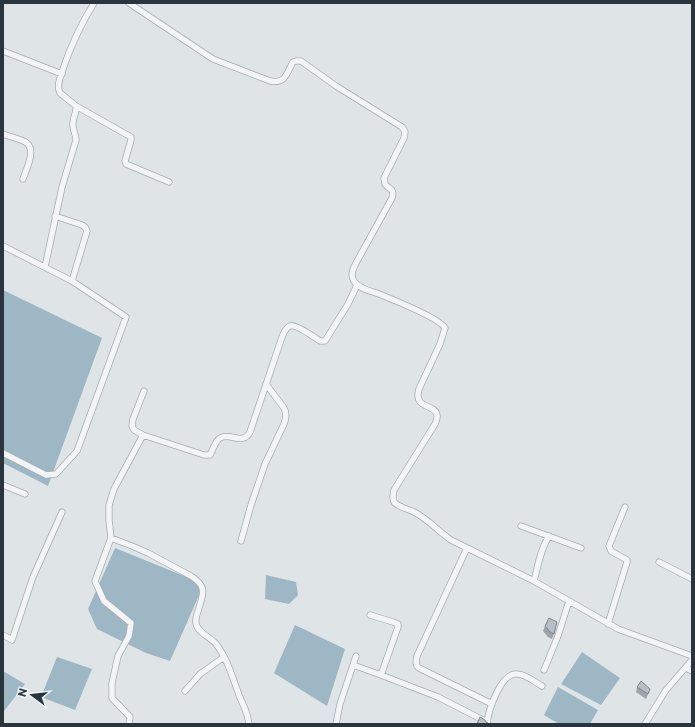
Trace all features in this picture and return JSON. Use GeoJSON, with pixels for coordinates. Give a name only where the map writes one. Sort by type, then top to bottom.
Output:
{"type":"FeatureCollection","features":[{"type":"Feature","properties":{"kind":"street"},"geometry":{"type":"LineString","coordinates":[[92,3],[70,48],[58,87],[60,93],[76,106],[131,137],[125,161],[126,164],[169,182]]}},
{"type":"Feature","properties":{"kind":"street"},"geometry":{"type":"LineString","coordinates":[[129,3],[213,59],[270,81],[280,82],[283,80],[293,62],[301,61],[336,86],[402,127],[405,132],[404,138],[384,178],[385,184],[392,190],[393,195],[356,263],[352,271],[352,276],[357,285],[362,288],[430,317],[442,324],[445,330],[417,394],[417,398],[420,402],[435,411],[437,414],[437,419],[394,490],[394,502],[426,519],[447,537],[534,581],[608,624],[692,656]]}},
{"type":"Feature","properties":{"kind":"street"},"geometry":{"type":"LineString","coordinates":[[3,51],[62,74]]}},
{"type":"Feature","properties":{"kind":"street"},"geometry":{"type":"LineString","coordinates":[[45,267],[62,187],[76,140],[73,124],[77,112],[76,106]]}},
{"type":"Feature","properties":{"kind":"street"},"geometry":{"type":"LineString","coordinates":[[3,134],[30,146],[31,155],[23,179]]}},
{"type":"Feature","properties":{"kind":"street"},"geometry":{"type":"LineString","coordinates":[[55,216],[82,225],[87,231],[72,281]]}},
{"type":"Feature","properties":{"kind":"street"},"geometry":{"type":"LineString","coordinates":[[3,246],[72,281],[126,317],[77,451],[56,474],[46,475],[3,453]]}},
{"type":"Feature","properties":{"kind":"street"},"geometry":{"type":"LineString","coordinates":[[144,391],[133,419],[132,426],[134,430],[143,435],[204,455],[210,455],[220,437],[246,438],[286,329],[294,326],[320,341],[325,340],[328,338],[348,304],[357,285]]}},
{"type":"Feature","properties":{"kind":"street"},"geometry":{"type":"LineString","coordinates":[[240,541],[265,464],[286,417],[284,408],[266,384]]}},
{"type":"Feature","properties":{"kind":"street"},"geometry":{"type":"LineString","coordinates":[[129,724],[130,717],[112,698],[112,683],[118,656],[129,636],[131,623],[104,601],[95,581],[111,538],[109,520],[110,505],[114,489],[143,435]]}},
{"type":"Feature","properties":{"kind":"street"},"geometry":{"type":"LineString","coordinates":[[3,485],[25,494]]}},
{"type":"Feature","properties":{"kind":"street"},"geometry":{"type":"LineString","coordinates":[[608,624],[627,562],[627,560],[611,550],[610,546],[625,507]]}},
{"type":"Feature","properties":{"kind":"street"},"geometry":{"type":"LineString","coordinates":[[3,635],[12,640],[33,578],[62,512]]}},
{"type":"Feature","properties":{"kind":"street"},"geometry":{"type":"LineString","coordinates":[[521,526],[581,548]]}},
{"type":"Feature","properties":{"kind":"street"},"geometry":{"type":"LineString","coordinates":[[534,581],[541,553],[545,541],[549,536]]}},
{"type":"Feature","properties":{"kind":"street"},"geometry":{"type":"LineString","coordinates":[[111,538],[148,553],[192,576],[200,582],[203,588],[203,593],[196,617],[196,625],[216,644],[228,664],[240,699],[246,711],[249,724]]}},
{"type":"Feature","properties":{"kind":"street"},"geometry":{"type":"LineString","coordinates":[[467,548],[417,656],[416,666],[492,704]]}},
{"type":"Feature","properties":{"kind":"street"},"geometry":{"type":"LineString","coordinates":[[659,562],[692,579]]}},
{"type":"Feature","properties":{"kind":"street"},"geometry":{"type":"LineString","coordinates":[[544,670],[558,636],[569,601]]}},
{"type":"Feature","properties":{"kind":"street"},"geometry":{"type":"LineString","coordinates":[[370,615],[398,624],[381,675]]}},
{"type":"Feature","properties":{"kind":"street"},"geometry":{"type":"LineString","coordinates":[[336,724],[340,704],[356,656]]}},
{"type":"Feature","properties":{"kind":"street"},"geometry":{"type":"LineString","coordinates":[[185,691],[200,674],[224,657]]}},
{"type":"Feature","properties":{"kind":"street"},"geometry":{"type":"LineString","coordinates":[[645,724],[666,690],[692,660]]}},
{"type":"Feature","properties":{"kind":"street"},"geometry":{"type":"LineString","coordinates":[[352,665],[438,697],[487,723],[488,713],[499,688],[504,679],[509,675],[516,673],[542,686]]}},
{"type":"Feature","properties":{"kind":"street"},"geometry":{"type":"LineString","coordinates":[[686,668],[692,671]]}},
{"type":"Feature","properties":{"kind":"water"},"geometry":{"type":"Polygon","coordinates":[[[3,290],[102,338],[48,486],[3,463],[3,290]]]}},
{"type":"Feature","properties":{"kind":"water"},"geometry":{"type":"Polygon","coordinates":[[[115,548],[204,584],[170,661],[146,653],[97,629],[88,609],[115,548]]]}},
{"type":"Feature","properties":{"kind":"water"},"geometry":{"type":"Polygon","coordinates":[[[266,575],[296,582],[298,595],[289,604],[265,599],[266,575]]]}},
{"type":"Feature","properties":{"kind":"water"},"geometry":{"type":"Polygon","coordinates":[[[295,625],[345,649],[327,706],[274,673],[295,625]]]}},
{"type":"Feature","properties":{"kind":"water"},"geometry":{"type":"Polygon","coordinates":[[[582,652],[620,678],[601,705],[561,684],[582,652]]]}},
{"type":"Feature","properties":{"kind":"water"},"geometry":{"type":"Polygon","coordinates":[[[57,657],[92,669],[75,710],[41,697],[57,657]]]}},
{"type":"Feature","properties":{"kind":"water"},"geometry":{"type":"Polygon","coordinates":[[[3,671],[25,684],[4,711],[3,710],[3,671]]]}},
{"type":"Feature","properties":{"kind":"water"},"geometry":{"type":"Polygon","coordinates":[[[558,687],[598,710],[590,724],[559,724],[544,715],[558,687]]]}},
{"type":"Feature","properties":{"kind":"building"},"geometry":{"type":"Polygon","coordinates":[[[549,618],[557,622],[554,634],[545,626],[549,618]]]}},
{"type":"Feature","properties":{"kind":"building"},"geometry":{"type":"Polygon","coordinates":[[[641,681],[650,689],[648,694],[637,687],[641,681]]]}},
{"type":"Feature","properties":{"kind":"building"},"geometry":{"type":"Polygon","coordinates":[[[480,717],[485,720],[488,724],[477,724],[480,717]]]}}]}
